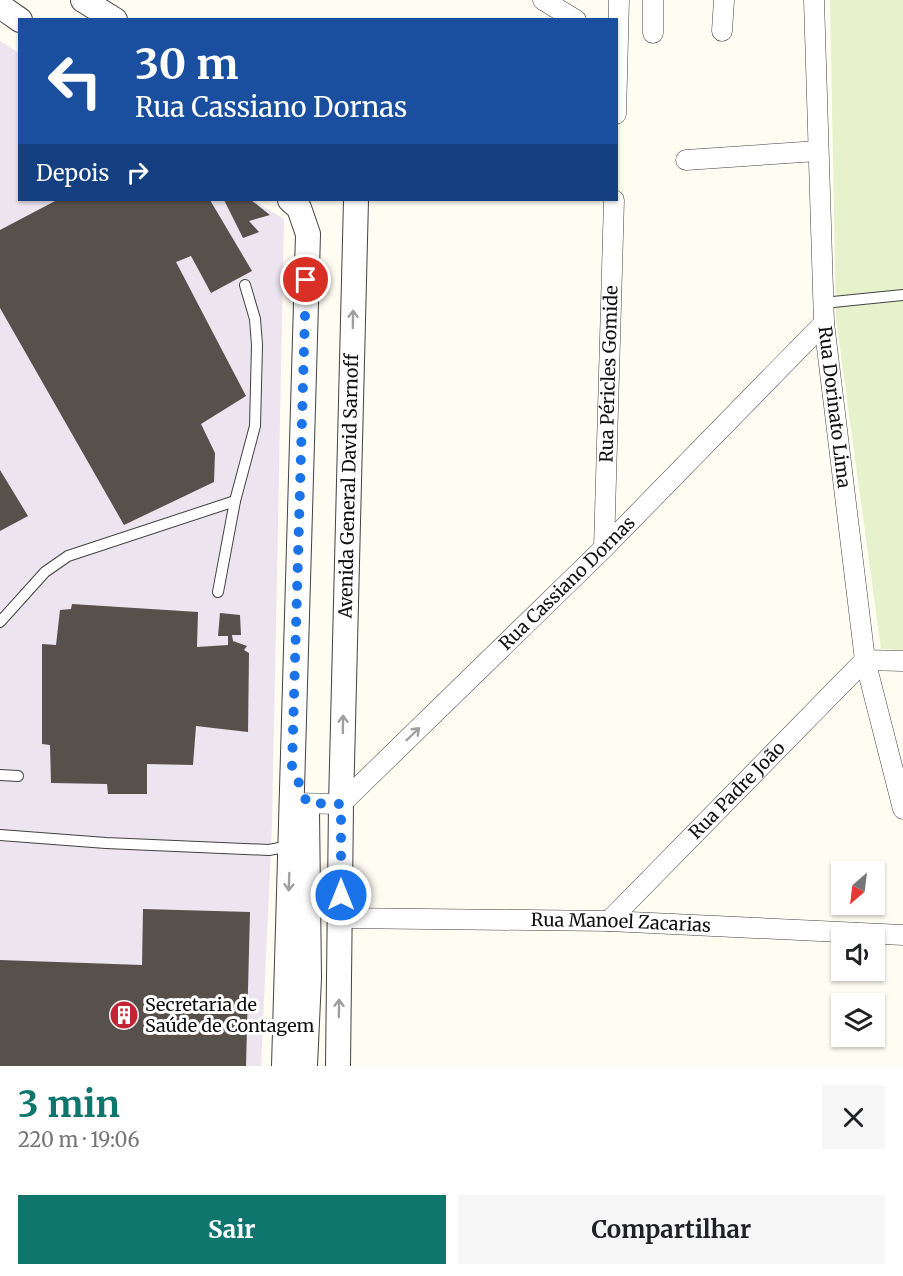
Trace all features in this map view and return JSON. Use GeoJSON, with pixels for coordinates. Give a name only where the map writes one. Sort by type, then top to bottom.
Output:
{"type":"FeatureCollection","features":[{"type":"Feature","properties":{"kind":"street"},"geometry":{"type":"LineString","coordinates":[[83,0],[112,18]]}},
{"type":"Feature","properties":{"kind":"street"},"geometry":{"type":"LineString","coordinates":[[543,0],[573,18]]}},
{"type":"Feature","properties":{"kind":"street"},"geometry":{"type":"LineString","coordinates":[[618,22],[619,0]]}},
{"type":"Feature","properties":{"kind":"street"},"geometry":{"type":"LineString","coordinates":[[653,0],[653,33]]}},
{"type":"Feature","properties":{"kind":"street"},"geometry":{"type":"LineString","coordinates":[[722,31],[724,0]]}},
{"type":"Feature","properties":{"kind":"street","name":"Rua Dorinato Lima"},"geometry":{"type":"LineString","coordinates":[[814,0],[824,323],[865,660],[903,809]]}},
{"type":"Feature","properties":{"kind":"street"},"geometry":{"type":"LineString","coordinates":[[0,6],[18,19]]}},
{"type":"Feature","properties":{"kind":"street"},"geometry":{"type":"LineString","coordinates":[[686,160],[818,151]]}},
{"type":"Feature","properties":{"kind":"street","name":"Avenida General David Sarnoff"},"geometry":{"type":"LineString","coordinates":[[318,1066],[320,970],[342,772],[356,201]]}},
{"type":"Feature","properties":{"kind":"street","name":"Rua Péricles Gomide"},"geometry":{"type":"LineString","coordinates":[[604,548],[614,201]]}},
{"type":"Feature","properties":{"kind":"street"},"geometry":{"type":"LineString","coordinates":[[300,202],[308,234],[292,766],[299,803],[309,978],[305,1066]]}},
{"type":"Feature","properties":{"kind":"street","name":"Rua Cassiano Dornas"},"geometry":{"type":"LineString","coordinates":[[337,804],[604,548],[824,323]]}},
{"type":"Feature","properties":{"kind":"street"},"geometry":{"type":"LineString","coordinates":[[865,660],[903,662]]}},
{"type":"Feature","properties":{"kind":"street","name":"Rua Padre João"},"geometry":{"type":"LineString","coordinates":[[609,921],[865,660]]}},
{"type":"Feature","properties":{"kind":"street"},"geometry":{"type":"LineString","coordinates":[[299,803],[337,804]]}},
{"type":"Feature","properties":{"kind":"street"},"geometry":{"type":"LineString","coordinates":[[284,1066],[290,846],[299,803]]}},
{"type":"Feature","properties":{"kind":"street","name":"Avenida General David Sarnoff"},"geometry":{"type":"LineString","coordinates":[[337,804],[341,918],[338,1066]]}},
{"type":"Feature","properties":{"kind":"street","name":"Rua Manoel Zacarias"},"geometry":{"type":"LineString","coordinates":[[341,918],[609,921],[903,935]]}},
{"type":"Feature","properties":{"kind":"lane"},"geometry":{"type":"LineString","coordinates":[[218,592],[235,501],[255,426],[257,345],[255,319],[245,285]]}},
{"type":"Feature","properties":{"kind":"lane"},"geometry":{"type":"LineString","coordinates":[[823,303],[903,295]]}},
{"type":"Feature","properties":{"kind":"lane"},"geometry":{"type":"LineString","coordinates":[[0,622],[45,572],[68,556],[235,501]]}},
{"type":"Feature","properties":{"kind":"lane"},"geometry":{"type":"LineString","coordinates":[[0,775],[18,776]]}},
{"type":"Feature","properties":{"kind":"lane"},"geometry":{"type":"LineString","coordinates":[[0,835],[106,843],[269,850],[290,846]]}},
{"type":"Feature","properties":{"kind":"shaded area"},"geometry":{"type":"Polygon","coordinates":[[[0,41],[18,52],[18,201],[255,201],[284,219],[272,826],[261,1066],[0,1066],[0,41]]]}},
{"type":"Feature","properties":{"kind":"green space"},"geometry":{"type":"Polygon","coordinates":[[[830,0],[903,0],[903,650],[881,649],[836,319],[830,0]]]}},
{"type":"Feature","properties":{"kind":"building"},"geometry":{"type":"Polygon","coordinates":[[[55,201],[211,201],[252,271],[211,293],[191,256],[176,262],[246,396],[201,424],[215,453],[214,482],[124,525],[0,308],[0,230],[55,201]]]}},
{"type":"Feature","properties":{"kind":"building"},"geometry":{"type":"Polygon","coordinates":[[[224,201],[252,201],[270,215],[249,221],[259,232],[243,238],[224,201]]]}},
{"type":"Feature","properties":{"kind":"building"},"geometry":{"type":"Polygon","coordinates":[[[0,470],[28,516],[0,531],[0,470]]]}},
{"type":"Feature","properties":{"kind":"building"},"geometry":{"type":"Polygon","coordinates":[[[72,604],[198,612],[197,647],[228,645],[228,636],[218,636],[220,613],[240,615],[241,635],[232,635],[233,641],[247,646],[244,650],[249,653],[248,732],[196,726],[193,765],[147,764],[147,794],[108,794],[107,784],[51,783],[50,745],[42,744],[42,644],[56,645],[60,610],[71,609],[72,604]]]}},
{"type":"Feature","properties":{"kind":"building","name":"Secretaria de Saúde de Contagem"},"geometry":{"type":"Polygon","coordinates":[[[143,909],[250,912],[246,1066],[0,1066],[0,960],[142,965],[143,909]]]}},
{"type":"Feature","properties":{"kind":"place","name":"Secretaria de Saúde de Contagem"},"geometry":{"type":"Point","coordinates":[124,1015]}},
{"type":"Feature","properties":{"kind":"route"},"geometry":{"type":"LineString","coordinates":[[306,280],[292,766],[307,803],[341,804],[341,895]]}}]}
